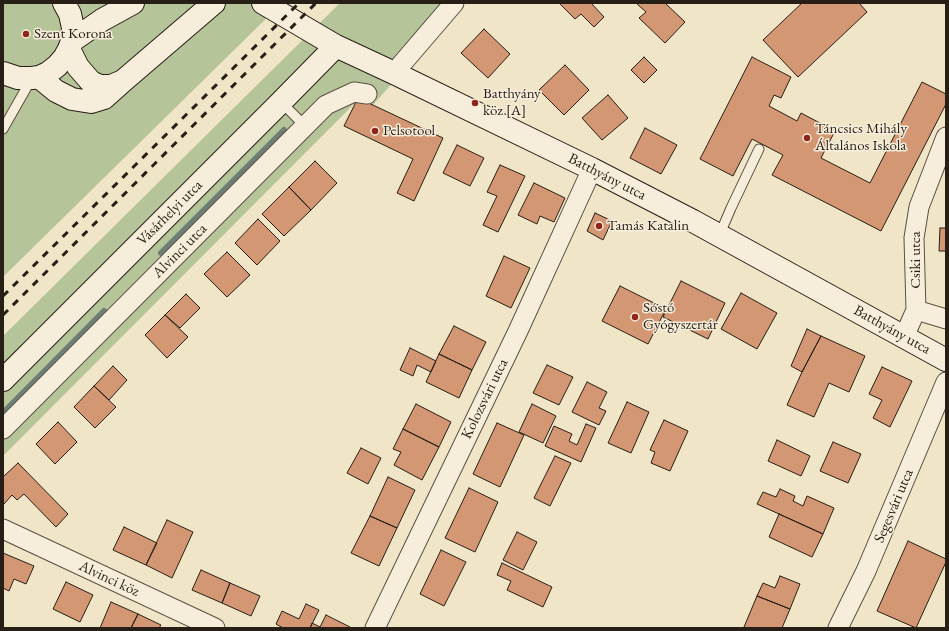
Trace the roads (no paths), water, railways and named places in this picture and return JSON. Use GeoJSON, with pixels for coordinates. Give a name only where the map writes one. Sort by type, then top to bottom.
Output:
{"type":"FeatureCollection","features":[{"type":"Feature","properties":{"kind":"street"},"geometry":{"type":"LineString","coordinates":[[3,73],[18,78],[35,78],[57,66],[64,58],[70,45],[73,28],[70,14],[64,3]]}},
{"type":"Feature","properties":{"kind":"street"},"geometry":{"type":"LineString","coordinates":[[70,45],[102,20],[133,3]]}},
{"type":"Feature","properties":{"kind":"street"},"geometry":{"type":"LineString","coordinates":[[35,78],[72,99],[91,102],[104,98],[214,3]]}},
{"type":"Feature","properties":{"kind":"street","name":"Batthyány utca"},"geometry":{"type":"LineString","coordinates":[[263,3],[336,46],[592,169],[719,236],[946,360]]}},
{"type":"Feature","properties":{"kind":"street"},"geometry":{"type":"LineString","coordinates":[[394,73],[454,3]]}},
{"type":"Feature","properties":{"kind":"street"},"geometry":{"type":"LineString","coordinates":[[70,45],[78,67],[92,82],[100,86],[111,86],[123,81]]}},
{"type":"Feature","properties":{"kind":"street","name":"Vásárhelyi utca"},"geometry":{"type":"LineString","coordinates":[[3,380],[336,46]]}},
{"type":"Feature","properties":{"kind":"street","name":"Alvinci utca"},"geometry":{"type":"LineString","coordinates":[[3,429],[326,105],[354,92],[367,94]]}},
{"type":"Feature","properties":{"kind":"street","name":"Csiki utca"},"geometry":{"type":"LineString","coordinates":[[904,337],[916,310],[914,238],[919,207],[946,137]]}},
{"type":"Feature","properties":{"kind":"street","name":"Kolozsvári utca"},"geometry":{"type":"LineString","coordinates":[[375,628],[518,331],[592,169]]}},
{"type":"Feature","properties":{"kind":"street"},"geometry":{"type":"LineString","coordinates":[[916,310],[946,319]]}},
{"type":"Feature","properties":{"kind":"street","name":"Segesvári utca"},"geometry":{"type":"LineString","coordinates":[[838,628],[866,571],[946,382]]}},
{"type":"Feature","properties":{"kind":"street","name":"Alvinci köz"},"geometry":{"type":"LineString","coordinates":[[3,529],[215,628]]}},
{"type":"Feature","properties":{"kind":"lane"},"geometry":{"type":"LineString","coordinates":[[3,129],[35,78]]}},
{"type":"Feature","properties":{"kind":"lane"},"geometry":{"type":"LineString","coordinates":[[281,102],[305,126]]}},
{"type":"Feature","properties":{"kind":"lane"},"geometry":{"type":"LineString","coordinates":[[719,236],[759,149]]}},
{"type":"Feature","properties":{"kind":"waterway"},"geometry":{"type":"LineString","coordinates":[[161,253],[284,130]]}},
{"type":"Feature","properties":{"kind":"waterway"},"geometry":{"type":"LineString","coordinates":[[3,413],[104,311]]}},
{"type":"Feature","properties":{"kind":"railway"},"geometry":{"type":"LineString","coordinates":[[3,296],[299,3]]}},
{"type":"Feature","properties":{"kind":"railway"},"geometry":{"type":"LineString","coordinates":[[3,315],[316,3]]}},
{"type":"Feature","properties":{"kind":"place","name":"Szent Korona"},"geometry":{"type":"Point","coordinates":[26,34]}},
{"type":"Feature","properties":{"kind":"place","name":"Batthyány köz [A]"},"geometry":{"type":"Point","coordinates":[475,103]}},
{"type":"Feature","properties":{"kind":"place","name":"Pelsotool"},"geometry":{"type":"Point","coordinates":[375,131]}},
{"type":"Feature","properties":{"kind":"place","name":"Táncsics Mihály Általános Iskola"},"geometry":{"type":"Point","coordinates":[807,138]}},
{"type":"Feature","properties":{"kind":"place","name":"Tamás Katalin"},"geometry":{"type":"Point","coordinates":[599,226]}},
{"type":"Feature","properties":{"kind":"place","name":"Sóstó Gyógyszertár"},"geometry":{"type":"Point","coordinates":[635,317]}}]}
